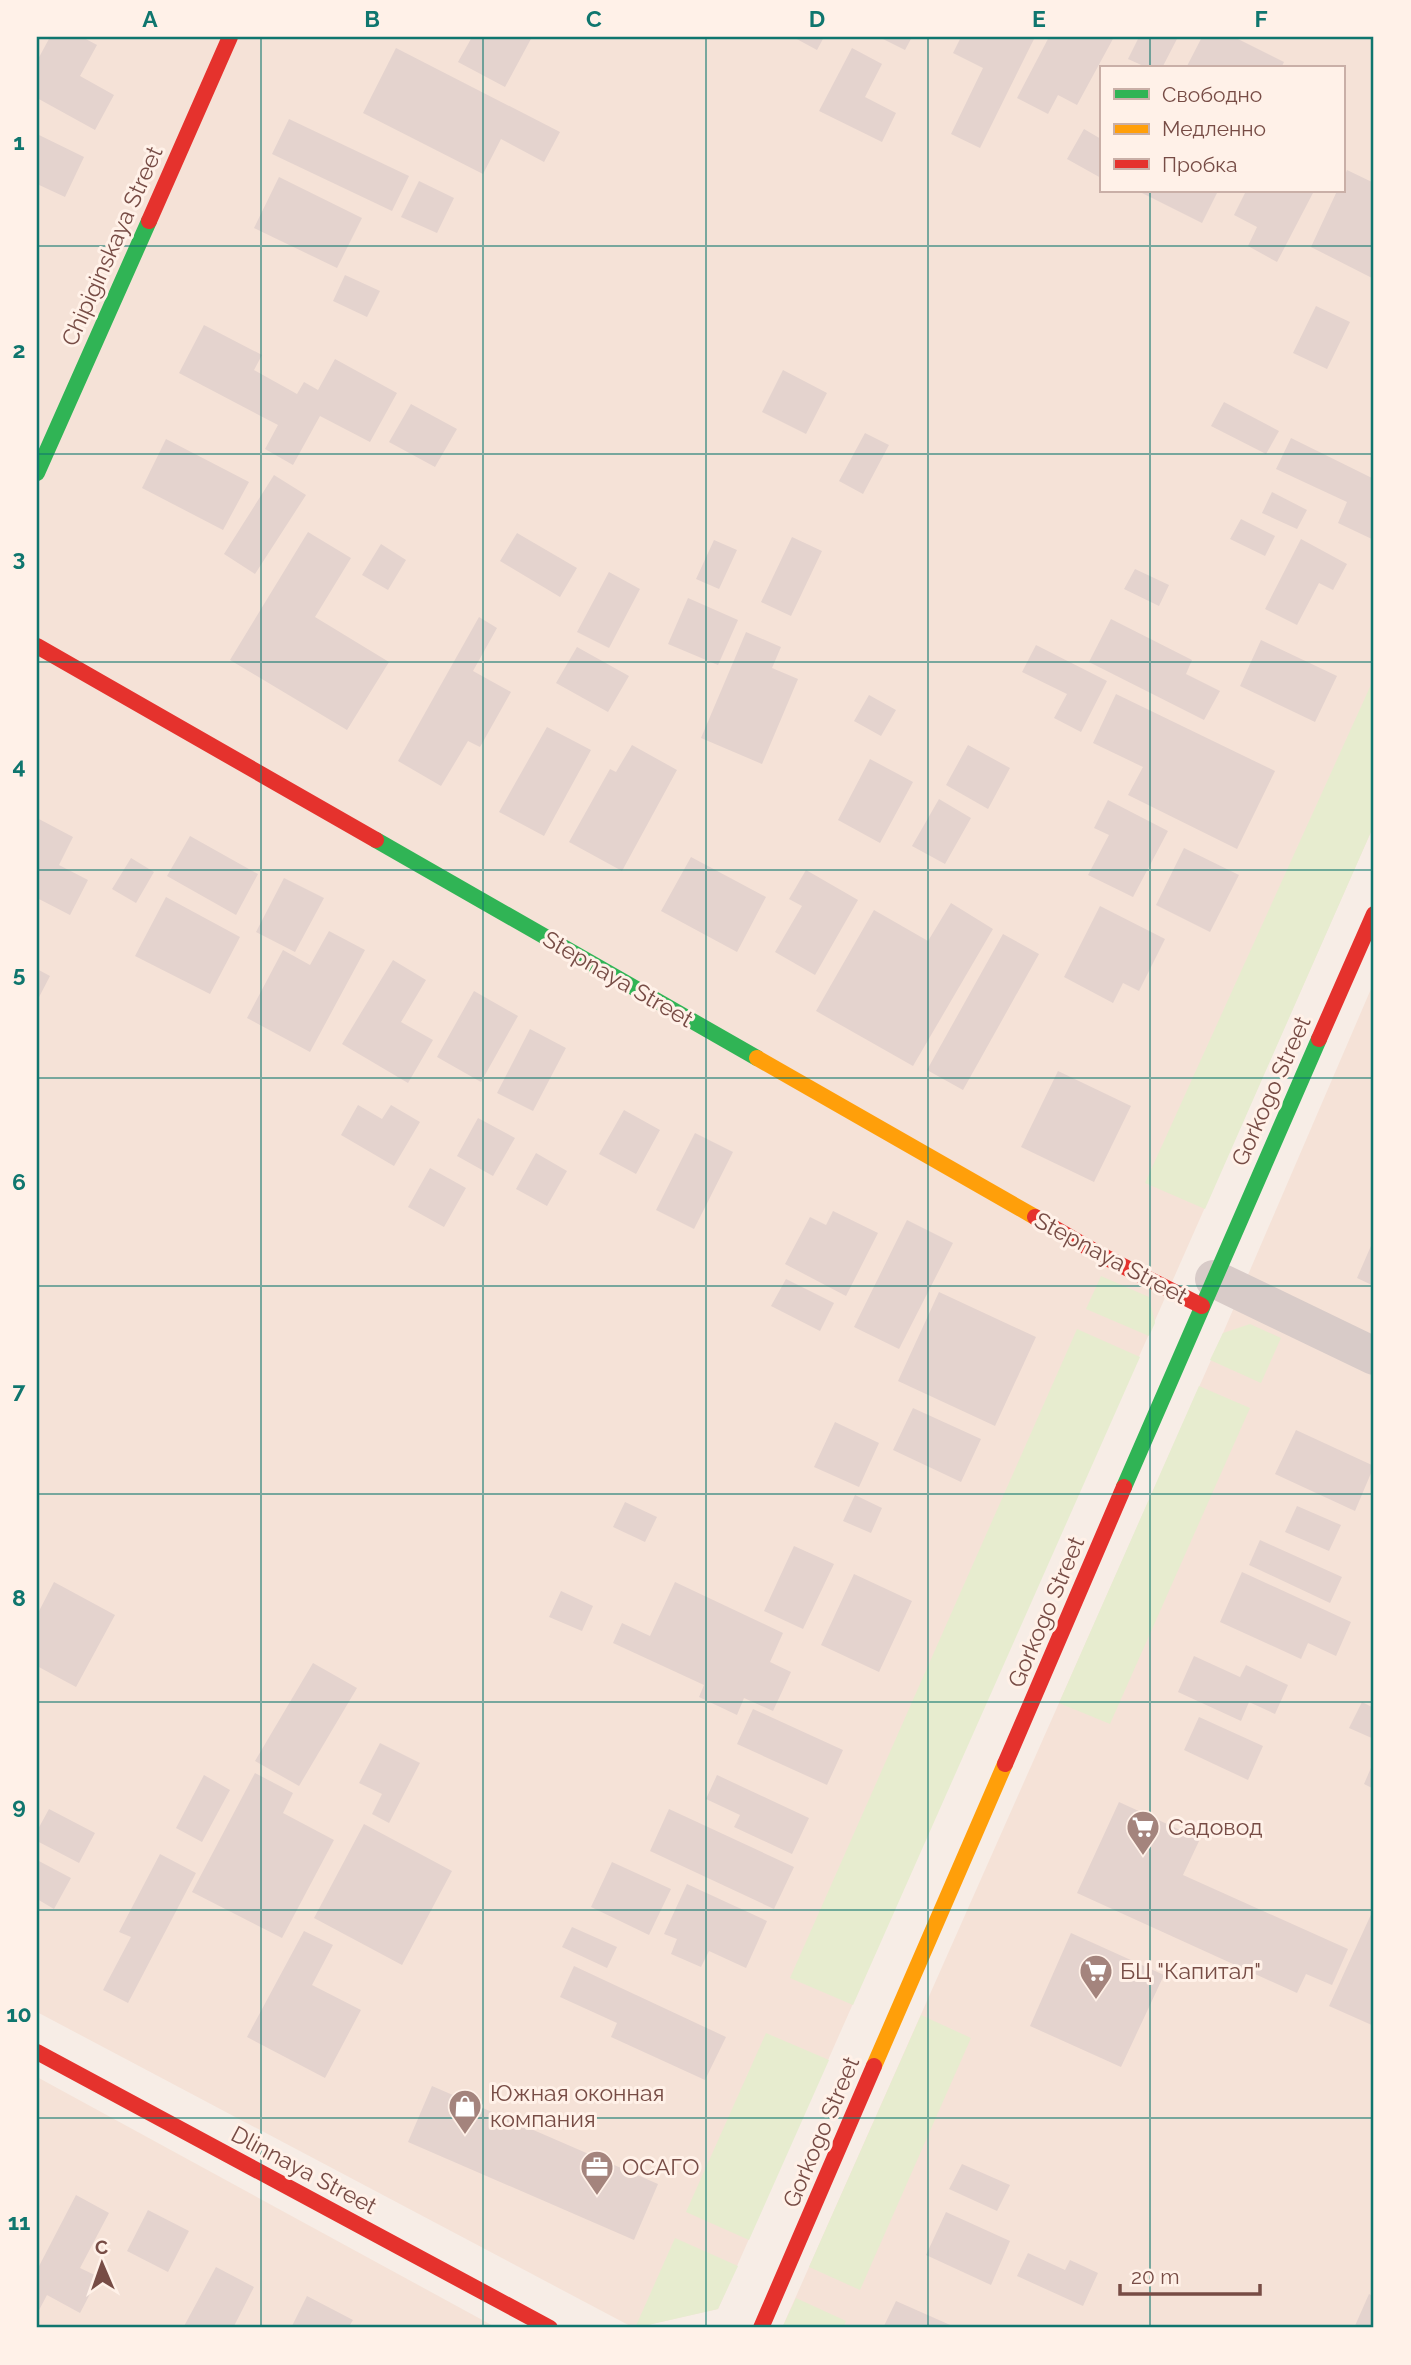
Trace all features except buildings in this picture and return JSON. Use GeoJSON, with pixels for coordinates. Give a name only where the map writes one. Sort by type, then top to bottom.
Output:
{"type":"FeatureCollection","features":[{"type":"Feature","properties":{"kind":"street","name":"Chipiginskaya Street"},"geometry":{"type":"LineString","coordinates":[[37,473],[230,37]]}},
{"type":"Feature","properties":{"kind":"street","name":"Stepnaya Street"},"geometry":{"type":"LineString","coordinates":[[37,646],[1087,1247],[1374,1356]]}},
{"type":"Feature","properties":{"kind":"street","name":"Gorkogo Street"},"geometry":{"type":"LineString","coordinates":[[761,2328],[1374,914]]}},
{"type":"Feature","properties":{"kind":"street","name":"Dlinnaya Street"},"geometry":{"type":"LineString","coordinates":[[37,2052],[550,2328]]}},
{"type":"Feature","properties":{"kind":"shaded area"},"geometry":{"type":"Polygon","coordinates":[[[37,37],[1374,37],[1374,825],[718,2309],[634,2328],[37,2012],[37,37]]]}},
{"type":"Feature","properties":{"kind":"shaded area"},"geometry":{"type":"Polygon","coordinates":[[[1374,982],[1374,2328],[782,2328],[1223,1333],[1374,982]]]}},
{"type":"Feature","properties":{"kind":"shaded area"},"geometry":{"type":"Polygon","coordinates":[[[37,2077],[497,2328],[37,2328],[37,2077]]]}},
{"type":"Feature","properties":{"kind":"green space"},"geometry":{"type":"Polygon","coordinates":[[[1374,678],[1374,825],[1205,1209],[1145,1183],[1374,678]]]}},
{"type":"Feature","properties":{"kind":"green space"},"geometry":{"type":"Polygon","coordinates":[[[1101,1276],[1149,1297],[1155,1323],[1149,1336],[1086,1309],[1101,1276]]]}},
{"type":"Feature","properties":{"kind":"green space"},"geometry":{"type":"Polygon","coordinates":[[[1250,1324],[1281,1338],[1261,1383],[1210,1360],[1223,1333],[1250,1324]]]}},
{"type":"Feature","properties":{"kind":"green space"},"geometry":{"type":"Polygon","coordinates":[[[1077,1329],[1140,1357],[853,2005],[790,1978],[1077,1329]]]}},
{"type":"Feature","properties":{"kind":"green space"},"geometry":{"type":"Polygon","coordinates":[[[1199,1386],[1250,1408],[1110,1724],[1059,1703],[1199,1386]]]}},
{"type":"Feature","properties":{"kind":"green space"},"geometry":{"type":"Polygon","coordinates":[[[921,2015],[971,2038],[860,2290],[809,2267],[921,2015]]]}},
{"type":"Feature","properties":{"kind":"green space"},"geometry":{"type":"Polygon","coordinates":[[[766,2033],[829,2060],[749,2240],[686,2212],[766,2033]]]}},
{"type":"Feature","properties":{"kind":"green space"},"geometry":{"type":"Polygon","coordinates":[[[675,2238],[738,2266],[718,2309],[635,2328],[675,2238]]]}},
{"type":"Feature","properties":{"kind":"green space"},"geometry":{"type":"Polygon","coordinates":[[[796,2298],[846,2321],[843,2328],[782,2328],[796,2298]]]}},
{"type":"Feature","properties":{"kind":"traffic: fast"},"geometry":{"type":"LineString","coordinates":[[37,473],[149,221]]}},
{"type":"Feature","properties":{"kind":"traffic: fast"},"geometry":{"type":"LineString","coordinates":[[376,840],[757,1058]]}},
{"type":"Feature","properties":{"kind":"traffic: fast"},"geometry":{"type":"LineString","coordinates":[[1124,1487],[1319,1039]]}},
{"type":"Feature","properties":{"kind":"traffic: slow"},"geometry":{"type":"LineString","coordinates":[[757,1058],[1035,1217]]}},
{"type":"Feature","properties":{"kind":"traffic: slow"},"geometry":{"type":"LineString","coordinates":[[874,2066],[1005,1764]]}},
{"type":"Feature","properties":{"kind":"traffic: jam"},"geometry":{"type":"LineString","coordinates":[[149,221],[230,37]]}},
{"type":"Feature","properties":{"kind":"traffic: jam"},"geometry":{"type":"LineString","coordinates":[[37,646],[376,840]]}},
{"type":"Feature","properties":{"kind":"traffic: jam"},"geometry":{"type":"LineString","coordinates":[[1319,1039],[1374,914]]}},
{"type":"Feature","properties":{"kind":"traffic: jam"},"geometry":{"type":"LineString","coordinates":[[1035,1217],[1099,1254],[1202,1306]]}},
{"type":"Feature","properties":{"kind":"traffic: jam"},"geometry":{"type":"LineString","coordinates":[[1005,1764],[1124,1487]]}},
{"type":"Feature","properties":{"kind":"traffic: jam"},"geometry":{"type":"LineString","coordinates":[[37,2052],[550,2328]]}},
{"type":"Feature","properties":{"kind":"traffic: jam"},"geometry":{"type":"LineString","coordinates":[[761,2328],[874,2066]]}},
{"type":"Feature","properties":{"kind":"place","name":"Садовод"},"geometry":{"type":"Point","coordinates":[1143,1857]}},
{"type":"Feature","properties":{"kind":"place","name":"БЦ \"Капитал\""},"geometry":{"type":"Point","coordinates":[1096,2001]}},
{"type":"Feature","properties":{"kind":"place","name":"Южная оконная компания"},"geometry":{"type":"Point","coordinates":[465,2136]}},
{"type":"Feature","properties":{"kind":"place","name":"ОСАГО"},"geometry":{"type":"Point","coordinates":[597,2197]}}]}
